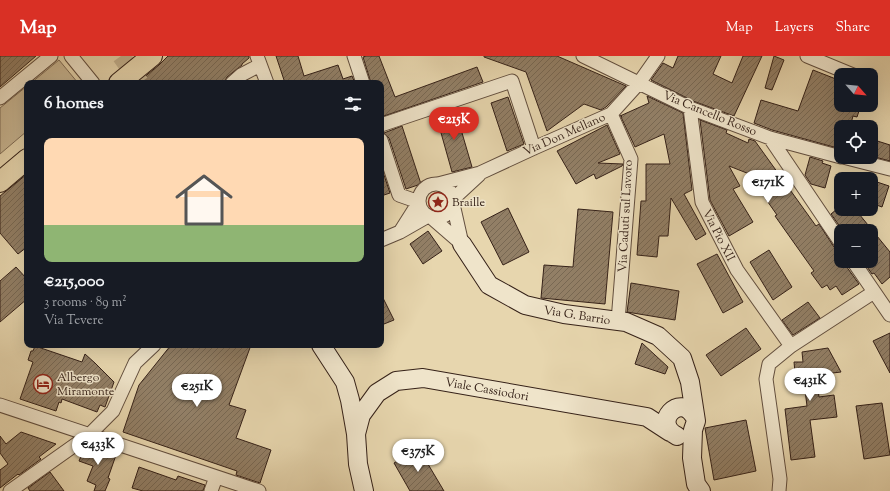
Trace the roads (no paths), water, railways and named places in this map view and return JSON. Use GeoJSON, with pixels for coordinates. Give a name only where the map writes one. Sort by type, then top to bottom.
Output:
{"type":"FeatureCollection","features":[{"type":"Feature","properties":{"kind":"main road"},"geometry":{"type":"LineString","coordinates":[[123,80],[152,56]]}},
{"type":"Feature","properties":{"kind":"main road"},"geometry":{"type":"LineString","coordinates":[[0,182],[24,162]]}},
{"type":"Feature","properties":{"kind":"street"},"geometry":{"type":"LineString","coordinates":[[0,98],[51,56]]}},
{"type":"Feature","properties":{"kind":"street"},"geometry":{"type":"LineString","coordinates":[[71,56],[91,80]]}},
{"type":"Feature","properties":{"kind":"street"},"geometry":{"type":"LineString","coordinates":[[354,56],[362,80]]}},
{"type":"Feature","properties":{"kind":"street","name":"Via Cancello Rosso"},"geometry":{"type":"LineString","coordinates":[[583,56],[690,108],[770,138],[834,155]]}},
{"type":"Feature","properties":{"kind":"street","name":"Via Don Mellano"},"geometry":{"type":"LineString","coordinates":[[480,173],[611,114],[638,83],[658,56]]}},
{"type":"Feature","properties":{"kind":"street"},"geometry":{"type":"LineString","coordinates":[[807,56],[837,68]]}},
{"type":"Feature","properties":{"kind":"street"},"geometry":{"type":"LineString","coordinates":[[235,80],[258,61],[266,80]]}},
{"type":"Feature","properties":{"kind":"street"},"geometry":{"type":"LineString","coordinates":[[384,124],[512,81],[534,148]]}},
{"type":"Feature","properties":{"kind":"street","name":"Via Pio XII"},"geometry":{"type":"LineString","coordinates":[[690,108],[702,202],[737,270],[791,346]]}},
{"type":"Feature","properties":{"kind":"street","name":"Via Caduti sul Lavoro"},"geometry":{"type":"LineString","coordinates":[[611,114],[631,159],[618,321]]}},
{"type":"Feature","properties":{"kind":"street"},"geometry":{"type":"LineString","coordinates":[[770,138],[834,233]]}},
{"type":"Feature","properties":{"kind":"street"},"geometry":{"type":"LineString","coordinates":[[384,149],[399,195],[419,202]]}},
{"type":"Feature","properties":{"kind":"street","name":"Via Cancello Rosso"},"geometry":{"type":"LineString","coordinates":[[870,164],[890,169]]}},
{"type":"Feature","properties":{"kind":"street"},"geometry":{"type":"LineString","coordinates":[[400,232],[419,202],[422,192],[429,186],[480,173]]}},
{"type":"Feature","properties":{"kind":"street"},"geometry":{"type":"LineString","coordinates":[[384,239],[430,217],[437,218],[445,215],[451,208],[453,202],[480,173]]}},
{"type":"Feature","properties":{"kind":"street"},"geometry":{"type":"LineString","coordinates":[[438,184],[446,188],[452,195],[462,244]]}},
{"type":"Feature","properties":{"kind":"street"},"geometry":{"type":"LineString","coordinates":[[419,202],[422,210],[462,244]]}},
{"type":"Feature","properties":{"kind":"street","name":"Via G. Barrio"},"geometry":{"type":"LineString","coordinates":[[462,244],[489,285],[525,305],[564,314],[626,322],[658,336],[682,358],[690,382],[685,429]]}},
{"type":"Feature","properties":{"kind":"street"},"geometry":{"type":"LineString","coordinates":[[858,268],[890,315]]}},
{"type":"Feature","properties":{"kind":"street"},"geometry":{"type":"LineString","coordinates":[[780,491],[780,479],[766,379],[769,364],[791,346],[874,292]]}},
{"type":"Feature","properties":{"kind":"street"},"geometry":{"type":"LineString","coordinates":[[19,489],[90,435],[113,411],[136,363],[151,348]]}},
{"type":"Feature","properties":{"kind":"street"},"geometry":{"type":"LineString","coordinates":[[323,348],[345,382],[356,434],[358,464],[364,491]]}},
{"type":"Feature","properties":{"kind":"street","name":"Viale Cassiodori"},"geometry":{"type":"LineString","coordinates":[[356,434],[361,415],[377,393],[396,381],[423,378],[647,418],[685,429]]}},
{"type":"Feature","properties":{"kind":"street"},"geometry":{"type":"LineString","coordinates":[[345,382],[360,390],[377,393]]}},
{"type":"Feature","properties":{"kind":"street"},"geometry":{"type":"LineString","coordinates":[[685,429],[667,426],[666,420],[675,410],[690,382]]}},
{"type":"Feature","properties":{"kind":"street"},"geometry":{"type":"LineString","coordinates":[[0,405],[259,491]]}},
{"type":"Feature","properties":{"kind":"street"},"geometry":{"type":"LineString","coordinates":[[675,410],[688,409],[685,429],[696,484],[701,491]]}},
{"type":"Feature","properties":{"kind":"street","name":"Viale Cassiodori"},"geometry":{"type":"LineString","coordinates":[[647,418],[675,410]]}},
{"type":"Feature","properties":{"kind":"street"},"geometry":{"type":"LineString","coordinates":[[211,491],[216,477]]}},
{"type":"Feature","properties":{"kind":"tunnel"},"geometry":{"type":"LineString","coordinates":[[121,56],[138,80]]}},
{"type":"Feature","properties":{"kind":"place","name":"Braille"},"geometry":{"type":"Point","coordinates":[438,202]}},
{"type":"Feature","properties":{"kind":"place","name":"Albergo Miramonte"},"geometry":{"type":"Point","coordinates":[43,384]}}]}
